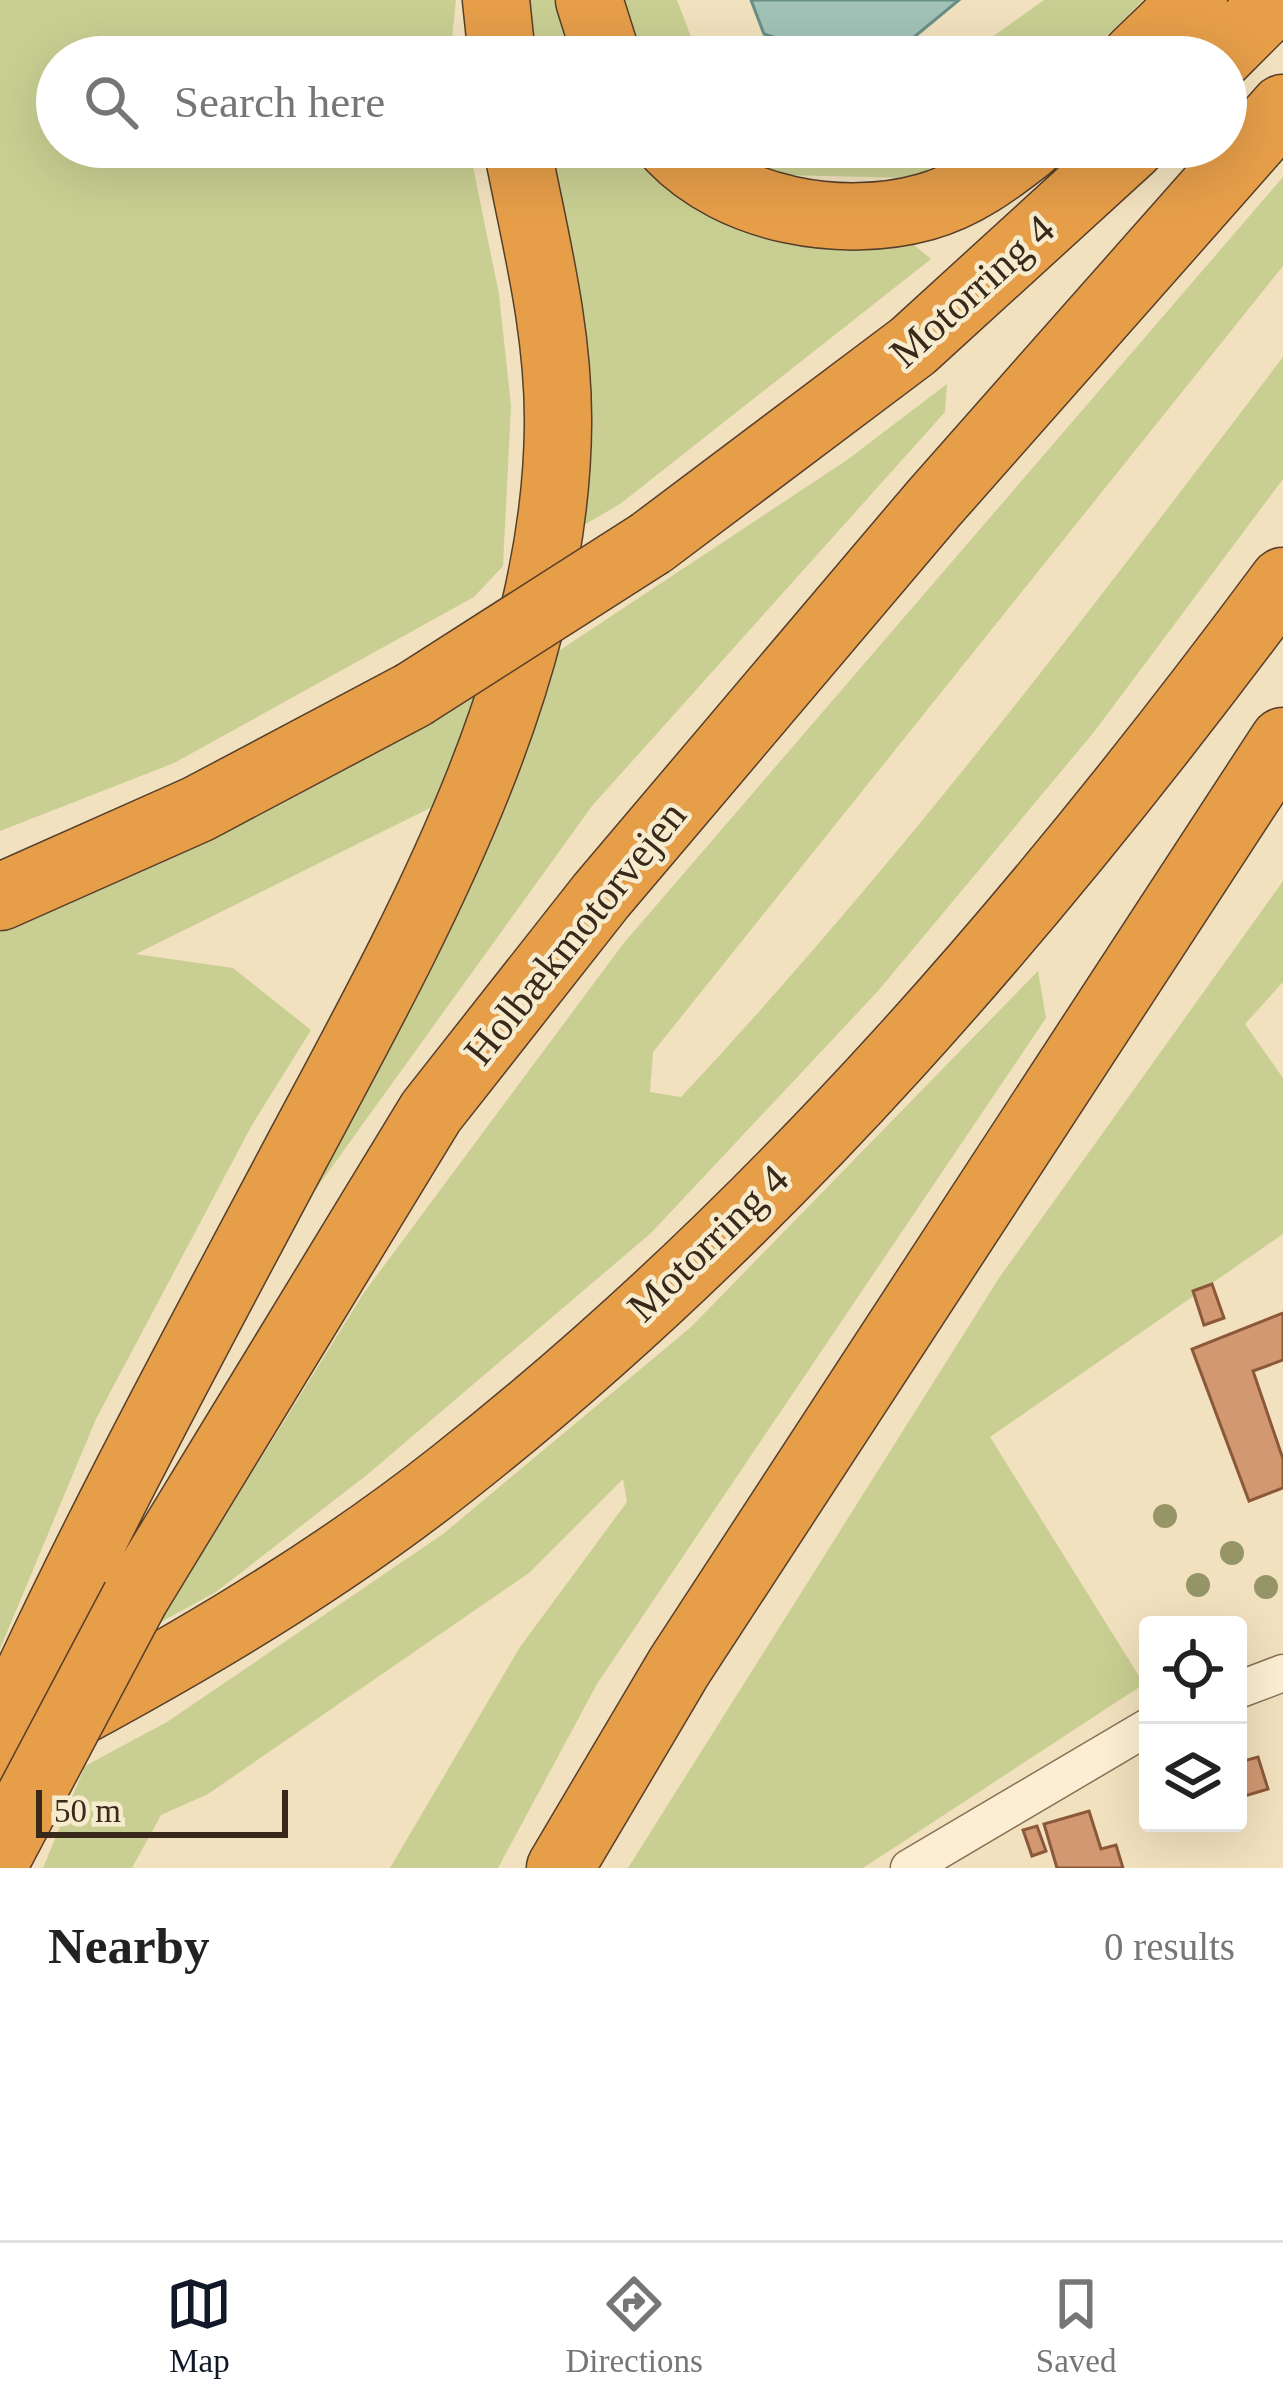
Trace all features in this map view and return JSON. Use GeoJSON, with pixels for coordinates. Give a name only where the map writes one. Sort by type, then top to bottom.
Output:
{"type":"FeatureCollection","features":[{"type":"Feature","properties":{"kind":"highway"},"geometry":{"type":"LineString","coordinates":[[496,0],[500,36]]}},
{"type":"Feature","properties":{"kind":"highway"},"geometry":{"type":"LineString","coordinates":[[589,0],[600,36]]}},
{"type":"Feature","properties":{"kind":"highway"},"geometry":{"type":"LineString","coordinates":[[1157,36],[1194,0]]}},
{"type":"Feature","properties":{"kind":"highway"},"geometry":{"type":"LineString","coordinates":[[1241,36],[1276,0]]}},
{"type":"Feature","properties":{"kind":"highway","name":"Holbækmotorvejen"},"geometry":{"type":"LineString","coordinates":[[1247,149],[1283,108]]}},
{"type":"Feature","properties":{"kind":"highway"},"geometry":{"type":"LineString","coordinates":[[0,1735],[74,1571],[386,983],[436,879],[512,696],[546,541],[558,427],[544,278],[521,168]]}},
{"type":"Feature","properties":{"kind":"highway"},"geometry":{"type":"LineString","coordinates":[[701,168],[733,190],[795,211],[861,217],[926,207],[987,181],[1003,168]]}},
{"type":"Feature","properties":{"kind":"highway","name":"Motorring 4"},"geometry":{"type":"LineString","coordinates":[[0,897],[198,809],[413,695],[651,544],[913,346],[1108,168]]}},
{"type":"Feature","properties":{"kind":"highway","name":"Holbækmotorvejen"},"geometry":{"type":"LineString","coordinates":[[0,1853],[134,1598],[430,1112],[602,896],[919,520],[1230,168]]}},
{"type":"Feature","properties":{"kind":"highway","name":"Motorring 4"},"geometry":{"type":"LineString","coordinates":[[0,1754],[134,1684],[287,1590],[453,1474],[687,1269],[958,987],[1207,684],[1283,581]]}},
{"type":"Feature","properties":{"kind":"highway"},"geometry":{"type":"LineString","coordinates":[[560,1868],[679,1667],[1283,741]]}},
{"type":"Feature","properties":{"kind":"highway"},"geometry":{"type":"LineString","coordinates":[[1056,1094],[1283,807]]}},
{"type":"Feature","properties":{"kind":"street"},"geometry":{"type":"LineString","coordinates":[[1247,1687],[1283,1673]]}},
{"type":"Feature","properties":{"kind":"street"},"geometry":{"type":"LineString","coordinates":[[909,1868],[1139,1732]]}},
{"type":"Feature","properties":{"kind":"green space"},"geometry":{"type":"Polygon","coordinates":[[[0,0],[456,0],[452,36],[36,36],[36,168],[473,168],[499,294],[511,406],[503,566],[474,597],[174,763],[0,831],[0,0]]]}},
{"type":"Feature","properties":{"kind":"green space"},"geometry":{"type":"Polygon","coordinates":[[[522,0],[564,0],[578,36],[526,36],[522,0]]]}},
{"type":"Feature","properties":{"kind":"green space"},"geometry":{"type":"Polygon","coordinates":[[[619,0],[677,0],[691,36],[629,36],[619,18],[619,0]]]}},
{"type":"Feature","properties":{"kind":"green space"},"geometry":{"type":"Polygon","coordinates":[[[1044,0],[1143,0],[1107,36],[993,36],[1044,0]]]}},
{"type":"Feature","properties":{"kind":"green space"},"geometry":{"type":"Polygon","coordinates":[[[543,168],[652,168],[691,207],[819,245],[914,245],[931,259],[620,504],[572,532],[543,168]]]}},
{"type":"Feature","properties":{"kind":"green space"},"geometry":{"type":"Polygon","coordinates":[[[768,168],[930,168],[916,178],[780,175],[768,168]]]}},
{"type":"Feature","properties":{"kind":"green space"},"geometry":{"type":"Polygon","coordinates":[[[1283,177],[1283,266],[653,1052],[650,1092],[681,1097],[840,919],[1065,641],[1283,357],[1283,479],[1094,732],[878,991],[651,1233],[368,1474],[216,1592],[159,1623],[363,1294],[623,944],[1283,177]]]}},
{"type":"Feature","properties":{"kind":"green space"},"geometry":{"type":"Polygon","coordinates":[[[947,384],[945,412],[592,806],[285,1232],[539,664],[847,460],[947,384]]]}},
{"type":"Feature","properties":{"kind":"green space"},"geometry":{"type":"Polygon","coordinates":[[[489,689],[450,798],[136,954],[233,968],[311,1030],[252,1125],[96,1419],[0,1649],[0,932],[257,815],[489,689]]]}},
{"type":"Feature","properties":{"kind":"green space"},"geometry":{"type":"Polygon","coordinates":[[[1283,881],[1283,982],[1245,1024],[1283,1078],[1283,1234],[990,1437],[1139,1676],[1139,1687],[863,1868],[628,1868],[999,1278],[1283,881]]]}},
{"type":"Feature","properties":{"kind":"green space"},"geometry":{"type":"Polygon","coordinates":[[[1038,971],[1046,1018],[597,1684],[498,1868],[390,1868],[520,1647],[627,1502],[623,1479],[529,1573],[208,1794],[161,1815],[132,1868],[43,1868],[85,1766],[167,1722],[443,1534],[691,1327],[1038,971]]]}},
{"type":"Feature","properties":{"kind":"water"},"geometry":{"type":"Polygon","coordinates":[[[751,0],[959,0],[915,36],[764,34],[751,0]]]}},
{"type":"Feature","properties":{"kind":"building"},"geometry":{"type":"Polygon","coordinates":[[[1212,1284],[1224,1318],[1204,1325],[1193,1291],[1212,1284]]]}},
{"type":"Feature","properties":{"kind":"building"},"geometry":{"type":"Polygon","coordinates":[[[1283,1313],[1283,1360],[1253,1371],[1283,1459],[1283,1488],[1249,1501],[1192,1349],[1283,1313]]]}},
{"type":"Feature","properties":{"kind":"building"},"geometry":{"type":"Polygon","coordinates":[[[1258,1757],[1268,1789],[1247,1795],[1247,1760],[1258,1757]]]}},
{"type":"Feature","properties":{"kind":"building"},"geometry":{"type":"Polygon","coordinates":[[[1089,1811],[1101,1849],[1116,1845],[1123,1868],[1057,1868],[1044,1824],[1089,1811]]]}},
{"type":"Feature","properties":{"kind":"building"},"geometry":{"type":"Polygon","coordinates":[[[1037,1826],[1046,1851],[1032,1856],[1023,1830],[1037,1826]]]}}]}
